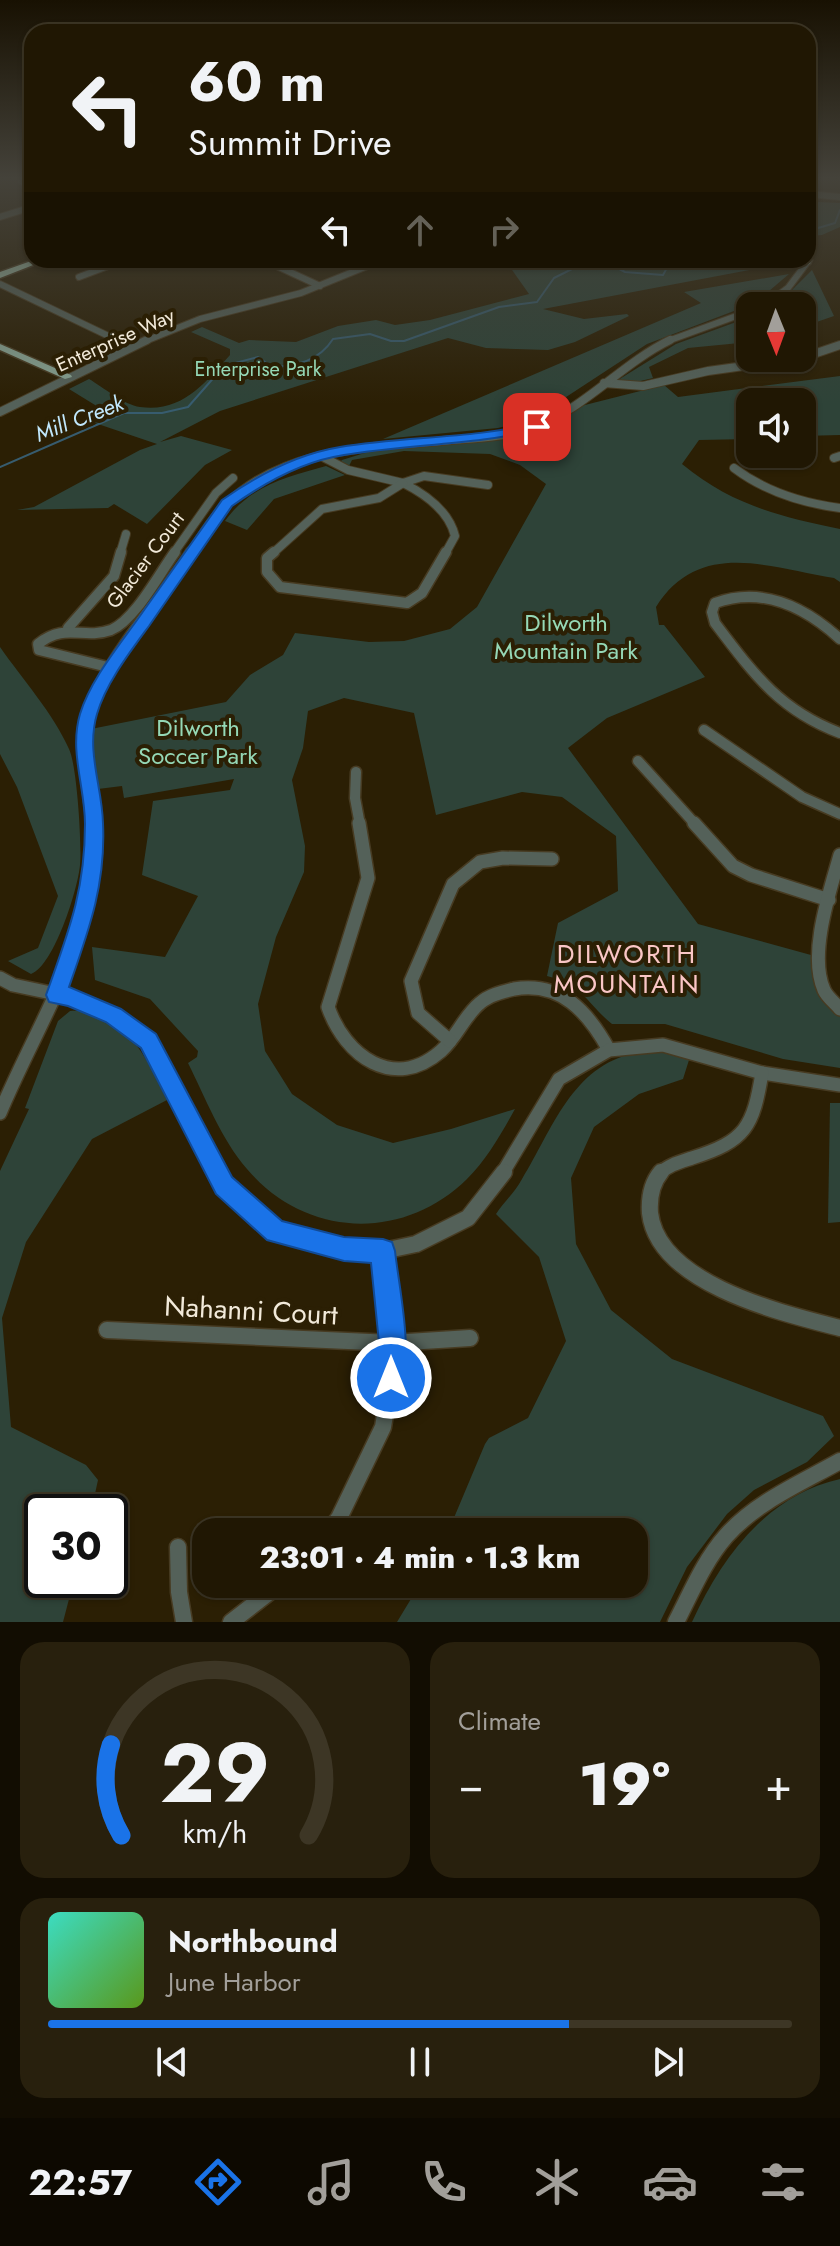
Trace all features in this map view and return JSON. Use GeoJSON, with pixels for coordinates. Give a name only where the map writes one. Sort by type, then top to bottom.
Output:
{"type":"FeatureCollection","features":[{"type":"Feature","properties":{"kind":"highway"},"geometry":{"type":"LineString","coordinates":[[0,273],[24,263]]}},
{"type":"Feature","properties":{"kind":"highway"},"geometry":{"type":"LineString","coordinates":[[0,273],[24,266]]}},
{"type":"Feature","properties":{"kind":"main road"},"geometry":{"type":"LineString","coordinates":[[0,347],[64,379]]}},
{"type":"Feature","properties":{"kind":"main road"},"geometry":{"type":"LineString","coordinates":[[0,354],[64,379]]}},
{"type":"Feature","properties":{"kind":"street"},"geometry":{"type":"LineString","coordinates":[[79,277],[103,268]]}},
{"type":"Feature","properties":{"kind":"street"},"geometry":{"type":"LineString","coordinates":[[281,268],[320,286]]}},
{"type":"Feature","properties":{"kind":"street","name":"Enterprise Way"},"geometry":{"type":"LineString","coordinates":[[0,412],[131,347],[225,311],[320,286],[363,268]]}},
{"type":"Feature","properties":{"kind":"street"},"geometry":{"type":"LineString","coordinates":[[781,292],[798,279],[803,268]]}},
{"type":"Feature","properties":{"kind":"street"},"geometry":{"type":"LineString","coordinates":[[0,284],[131,347]]}},
{"type":"Feature","properties":{"kind":"street"},"geometry":{"type":"LineString","coordinates":[[0,1113],[17,1068],[56,995],[88,904],[94,867],[94,820],[84,751],[89,712],[112,668],[227,503],[278,472],[321,456],[375,446],[507,434],[537,427],[665,342],[736,316]]}},
{"type":"Feature","properties":{"kind":"street"},"geometry":{"type":"LineString","coordinates":[[816,353],[840,345]]}},
{"type":"Feature","properties":{"kind":"street"},"geometry":{"type":"LineString","coordinates":[[604,383],[624,388],[640,387],[736,368]]}},
{"type":"Feature","properties":{"kind":"street"},"geometry":{"type":"LineString","coordinates":[[321,456],[342,469],[403,483],[445,514],[454,525],[455,536],[422,593],[407,603],[280,587],[269,580],[265,570],[267,558],[322,509],[379,498],[403,483],[424,476],[488,485]]}},
{"type":"Feature","properties":{"kind":"street"},"geometry":{"type":"LineString","coordinates":[[734,468],[753,483],[779,494],[840,508]]}},
{"type":"Feature","properties":{"kind":"street","name":"Glacier Court"},"geometry":{"type":"LineString","coordinates":[[68,628],[95,633],[111,630],[127,620],[216,493],[233,478]]}},
{"type":"Feature","properties":{"kind":"street","name":"Glacier Court"},"geometry":{"type":"LineString","coordinates":[[112,668],[39,650],[38,644],[46,637],[68,628],[114,576],[126,534]]}},
{"type":"Feature","properties":{"kind":"street"},"geometry":{"type":"LineString","coordinates":[[840,639],[814,618],[765,596],[749,593],[727,597],[715,603],[712,612],[715,623],[778,702],[813,724],[840,733]]}},
{"type":"Feature","properties":{"kind":"street"},"geometry":{"type":"LineString","coordinates":[[704,730],[802,797],[840,814]]}},
{"type":"Feature","properties":{"kind":"street"},"geometry":{"type":"LineString","coordinates":[[638,761],[733,866],[751,875],[829,900]]}},
{"type":"Feature","properties":{"kind":"street"},"geometry":{"type":"LineString","coordinates":[[356,772],[353,785],[369,862],[368,878],[331,989],[328,1007],[332,1024],[342,1042],[359,1059],[387,1067],[413,1065],[435,1056],[481,1001],[528,986],[547,988],[572,999],[595,1022],[609,1050]]}},
{"type":"Feature","properties":{"kind":"street"},"geometry":{"type":"LineString","coordinates":[[840,855],[829,900],[820,975],[824,991],[840,1009]]}},
{"type":"Feature","properties":{"kind":"street"},"geometry":{"type":"LineString","coordinates":[[450,1041],[418,1013],[411,981],[453,884],[480,862],[503,858],[552,859]]}},
{"type":"Feature","properties":{"kind":"street"},"geometry":{"type":"LineString","coordinates":[[0,978],[13,985],[70,997],[113,1015],[149,1041],[224,1186],[276,1232],[344,1249],[383,1251],[416,1244],[468,1218],[495,1187],[559,1079],[609,1050],[663,1045],[762,1073],[840,1085]]}},
{"type":"Feature","properties":{"kind":"street"},"geometry":{"type":"LineString","coordinates":[[762,1073],[752,1123],[740,1139],[730,1146],[672,1164],[658,1174],[651,1189],[652,1228],[676,1263],[697,1277],[814,1322],[840,1328]]}},
{"type":"Feature","properties":{"kind":"street"},"geometry":{"type":"LineString","coordinates":[[339,1518],[383,1427],[391,1378],[392,1343],[383,1251]]}},
{"type":"Feature","properties":{"kind":"street","name":"Nahanni Court"},"geometry":{"type":"LineString","coordinates":[[107,1330],[392,1343],[470,1338]]}},
{"type":"Feature","properties":{"kind":"street"},"geometry":{"type":"LineString","coordinates":[[676,1622],[700,1576],[727,1536],[754,1513],[840,1461]]}},
{"type":"Feature","properties":{"kind":"street"},"geometry":{"type":"LineString","coordinates":[[178,1547],[179,1592],[184,1622]]}},
{"type":"Feature","properties":{"kind":"street"},"geometry":{"type":"LineString","coordinates":[[231,1622],[262,1598]]}},
{"type":"Feature","properties":{"kind":"green space","name":"Enterprise Park"},"geometry":{"type":"Polygon","coordinates":[[[511,268],[760,268],[543,309],[584,319],[629,316],[575,342],[548,350],[486,348],[448,338],[220,411],[160,442],[181,436],[232,450],[205,465],[147,524],[114,504],[108,508],[17,510],[34,507],[140,450],[157,444],[95,423],[95,405],[69,389],[89,379],[134,406],[155,408],[180,401],[202,385],[230,355],[230,349],[191,332],[202,327],[239,343],[249,340],[296,342],[338,326],[376,320],[395,325],[430,320],[529,294],[511,268]]]}},
{"type":"Feature","properties":{"kind":"green space"},"geometry":{"type":"Polygon","coordinates":[[[812,270],[834,316],[816,322],[816,292],[790,292],[812,270]]]}},
{"type":"Feature","properties":{"kind":"green space"},"geometry":{"type":"Polygon","coordinates":[[[789,274],[768,292],[736,292],[736,310],[647,344],[531,420],[498,428],[383,439],[701,303],[684,292],[789,274]]]}},
{"type":"Feature","properties":{"kind":"green space"},"geometry":{"type":"Polygon","coordinates":[[[736,322],[736,343],[688,348],[649,367],[653,378],[628,384],[618,380],[676,344],[736,322]]]}},
{"type":"Feature","properties":{"kind":"green space","name":"Dilworth Mountain Park"},"geometry":{"type":"Polygon","coordinates":[[[840,376],[840,435],[816,436],[816,388],[747,388],[840,376]]]}},
{"type":"Feature","properties":{"kind":"green space","name":"Dilworth Mountain Park"},"geometry":{"type":"Polygon","coordinates":[[[664,385],[678,397],[736,389],[736,439],[699,440],[682,464],[719,490],[756,507],[840,529],[840,582],[834,578],[760,564],[714,565],[693,572],[673,586],[656,607],[659,625],[664,625],[705,677],[607,718],[568,748],[698,924],[811,955],[818,974],[840,1009],[840,1068],[783,1059],[665,1024],[612,1024],[577,990],[547,976],[558,923],[618,891],[616,836],[562,797],[522,792],[436,815],[414,713],[344,698],[308,711],[303,748],[292,780],[305,846],[304,872],[276,937],[258,1004],[265,1051],[292,1094],[337,1125],[393,1143],[515,1109],[487,1155],[467,1179],[442,1199],[414,1214],[385,1222],[355,1224],[325,1219],[297,1209],[270,1192],[229,1145],[188,1063],[197,1057],[198,1051],[150,999],[95,980],[92,947],[165,957],[198,896],[142,875],[153,801],[230,790],[234,779],[124,798],[122,786],[90,790],[86,730],[226,702],[250,675],[283,655],[295,633],[369,642],[404,641],[450,629],[477,607],[546,484],[520,465],[490,454],[404,451],[352,460],[349,466],[340,462],[342,460],[371,451],[521,436],[556,423],[581,406],[664,385]]]}},
{"type":"Feature","properties":{"kind":"green space"},"geometry":{"type":"Polygon","coordinates":[[[326,466],[345,475],[274,499],[247,530],[225,521],[257,491],[283,479],[326,466]]]}},
{"type":"Feature","properties":{"kind":"green space"},"geometry":{"type":"Polygon","coordinates":[[[0,647],[46,710],[69,749],[78,806],[80,855],[75,891],[56,942],[40,968],[31,974],[8,961],[38,948],[58,896],[17,787],[0,754],[0,647]]]}},
{"type":"Feature","properties":{"kind":"green space"},"geometry":{"type":"Polygon","coordinates":[[[70,1011],[89,1012],[119,1027],[142,1053],[167,1100],[92,1139],[26,1242],[2,1318],[11,1427],[86,1465],[98,1480],[95,1494],[24,1494],[24,1598],[69,1598],[63,1622],[0,1622],[0,1171],[29,1109],[25,1108],[58,1021],[70,1011]]]}},
{"type":"Feature","properties":{"kind":"green space"},"geometry":{"type":"Polygon","coordinates":[[[635,1053],[664,1053],[689,1060],[683,1079],[639,1094],[594,1127],[571,1178],[576,1244],[611,1310],[672,1359],[823,1416],[834,1436],[807,1462],[754,1490],[727,1514],[687,1567],[660,1622],[397,1622],[412,1598],[648,1598],[648,1518],[454,1518],[485,1444],[489,1438],[528,1418],[566,1341],[539,1257],[496,1214],[519,1184],[566,1102],[595,1071],[613,1060],[635,1053]]]}},
{"type":"Feature","properties":{"kind":"green space"},"geometry":{"type":"Polygon","coordinates":[[[830,1103],[840,1103],[840,1222],[828,1223],[830,1103]]]}},
{"type":"Feature","properties":{"kind":"green space"},"geometry":{"type":"Polygon","coordinates":[[[840,1479],[840,1622],[692,1622],[717,1575],[750,1532],[790,1499],[840,1479]]]}},
{"type":"Feature","properties":{"kind":"waterway","name":"Mill Creek"},"geometry":{"type":"LineString","coordinates":[[0,467],[124,413],[162,413],[188,407],[224,366],[258,357],[272,367],[299,364],[321,353],[333,339],[370,334],[391,341],[404,341],[499,307],[537,302],[554,278],[574,268]]}},
{"type":"Feature","properties":{"kind":"waterway","name":"Mill Creek"},"geometry":{"type":"LineString","coordinates":[[617,268],[625,272],[663,275],[667,268]]}},
{"type":"Feature","properties":{"kind":"district","name":"DILWORTH MOUNTAIN"},"geometry":{"type":"Point","coordinates":[627,969]}},
{"type":"Feature","properties":{"kind":"route"},"geometry":{"type":"LineString","coordinates":[[391,1378],[392,1343],[383,1251],[344,1249],[276,1232],[224,1186],[149,1041],[113,1015],[70,997],[56,995],[88,904],[94,867],[94,820],[84,751],[86,726],[89,712],[116,662],[227,503],[250,487],[278,472],[339,451],[507,434],[537,427]]}},
{"type":"Feature","properties":{"kind":"park label","name":"Dilworth Soccer Park"},"geometry":{"type":"Point","coordinates":[198,742]}}]}
